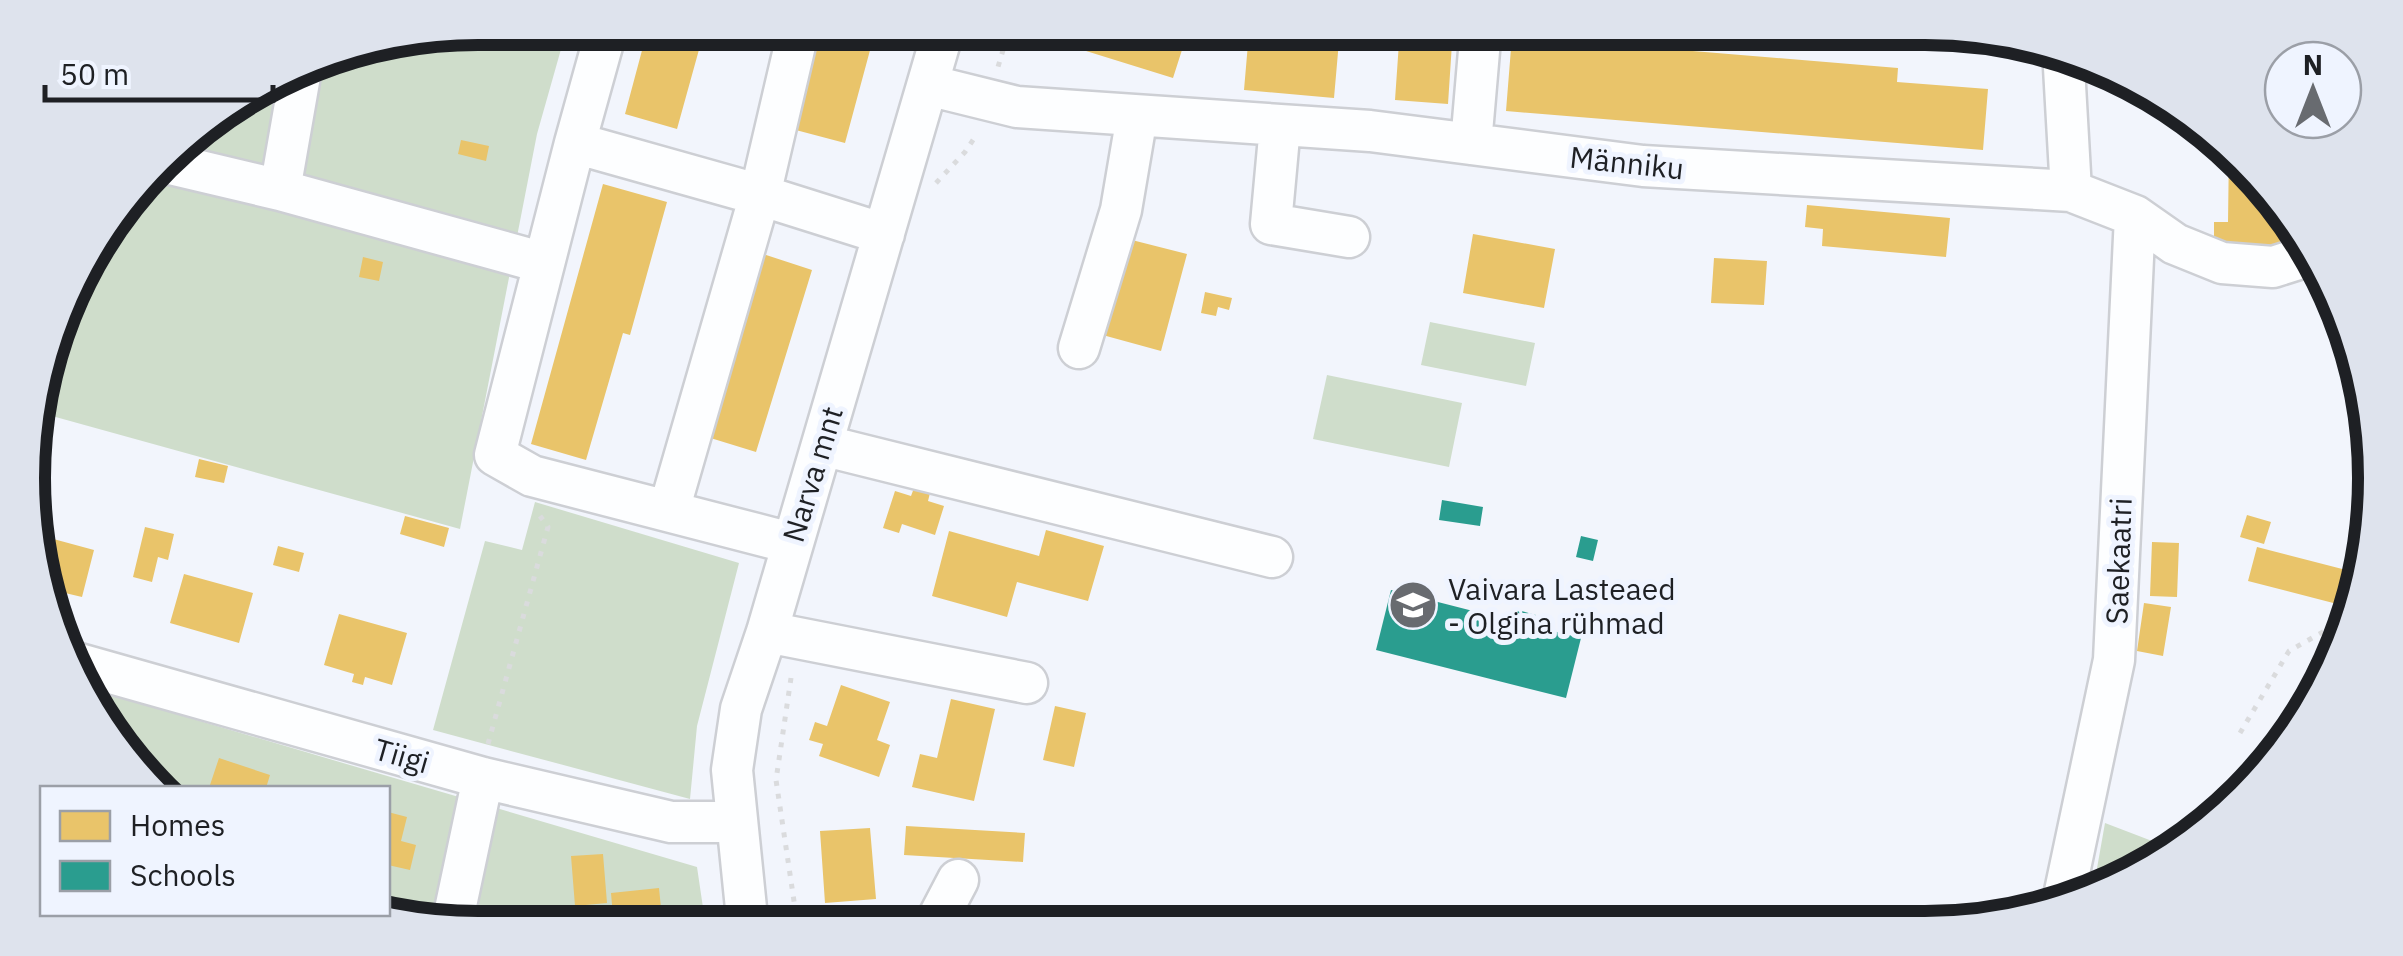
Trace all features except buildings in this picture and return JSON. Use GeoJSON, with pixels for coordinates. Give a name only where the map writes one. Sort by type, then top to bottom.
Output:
{"type":"FeatureCollection","features":[{"type":"Feature","properties":{"kind":"street"},"geometry":{"type":"LineString","coordinates":[[602,45],[494,456],[532,476],[791,542]]}},
{"type":"Feature","properties":{"kind":"street"},"geometry":{"type":"LineString","coordinates":[[669,510],[760,194],[795,45]]}},
{"type":"Feature","properties":{"kind":"street","name":"Narva mnt"},"geometry":{"type":"LineString","coordinates":[[746,911],[732,770],[741,709],[939,45]]}},
{"type":"Feature","properties":{"kind":"street"},"geometry":{"type":"LineString","coordinates":[[1471,144],[1480,45]]}},
{"type":"Feature","properties":{"kind":"street"},"geometry":{"type":"LineString","coordinates":[[2064,68],[2071,192]]}},
{"type":"Feature","properties":{"kind":"street"},"geometry":{"type":"LineString","coordinates":[[280,190],[299,84]]}},
{"type":"Feature","properties":{"kind":"street","name":"Männiku"},"geometry":{"type":"LineString","coordinates":[[928,84],[1017,107],[1370,131],[1643,166],[2071,192],[2135,216],[2174,244],[2222,264],[2273,267],[2298,259]]}},
{"type":"Feature","properties":{"kind":"street"},"geometry":{"type":"LineString","coordinates":[[1079,348],[1121,210],[1138,116]]}},
{"type":"Feature","properties":{"kind":"street"},"geometry":{"type":"LineString","coordinates":[[1280,126],[1271,224],[1350,237]]}},
{"type":"Feature","properties":{"kind":"street"},"geometry":{"type":"LineString","coordinates":[[576,143],[760,194],[884,234]]}},
{"type":"Feature","properties":{"kind":"street"},"geometry":{"type":"LineString","coordinates":[[178,166],[544,263]]}},
{"type":"Feature","properties":{"kind":"street","name":"Saekaatri"},"geometry":{"type":"LineString","coordinates":[[2067,887],[2114,660],[2135,216]]}},
{"type":"Feature","properties":{"kind":"street"},"geometry":{"type":"LineString","coordinates":[[822,445],[1272,557]]}},
{"type":"Feature","properties":{"kind":"street"},"geometry":{"type":"LineString","coordinates":[[767,632],[1026,683]]}},
{"type":"Feature","properties":{"kind":"street","name":"Tiigi"},"geometry":{"type":"LineString","coordinates":[[88,667],[481,778],[671,822],[736,822]]}},
{"type":"Feature","properties":{"kind":"street"},"geometry":{"type":"LineString","coordinates":[[455,910],[481,778]]}},
{"type":"Feature","properties":{"kind":"street"},"geometry":{"type":"LineString","coordinates":[[942,911],[958,880]]}},
{"type":"Feature","properties":{"kind":"path"},"geometry":{"type":"LineString","coordinates":[[481,778],[548,528],[538,512],[544,479]]}},
{"type":"Feature","properties":{"kind":"path"},"geometry":{"type":"LineString","coordinates":[[2240,732],[2289,650],[2331,627]]}},
{"type":"Feature","properties":{"kind":"green space"},"geometry":{"type":"Polygon","coordinates":[[[562,45],[537,134],[460,529],[50,415],[53,394],[78,312],[118,237],[172,172],[237,118],[312,78],[394,53],[450,46],[562,45]]]}},
{"type":"Feature","properties":{"kind":"green space"},"geometry":{"type":"Polygon","coordinates":[[[1430,322],[1535,343],[1526,386],[1421,365],[1430,322]]]}},
{"type":"Feature","properties":{"kind":"green space"},"geometry":{"type":"Polygon","coordinates":[[[1327,375],[1462,403],[1449,467],[1313,439],[1327,375]]]}},
{"type":"Feature","properties":{"kind":"green space"},"geometry":{"type":"Polygon","coordinates":[[[535,502],[739,563],[697,726],[690,799],[433,730],[485,541],[522,550],[535,502]]]}},
{"type":"Feature","properties":{"kind":"green space"},"geometry":{"type":"Polygon","coordinates":[[[102,692],[697,867],[703,911],[478,911],[390,902],[390,786],[174,786],[134,742],[102,692]]]}},
{"type":"Feature","properties":{"kind":"green space"},"geometry":{"type":"Polygon","coordinates":[[[2105,823],[2158,843],[2142,853],[2096,876],[2105,823]]]}},
{"type":"Feature","properties":{"kind":"place","name":"Vaivara Lasteaed - Olgina rühmad"},"geometry":{"type":"Point","coordinates":[1413,605]}}]}
